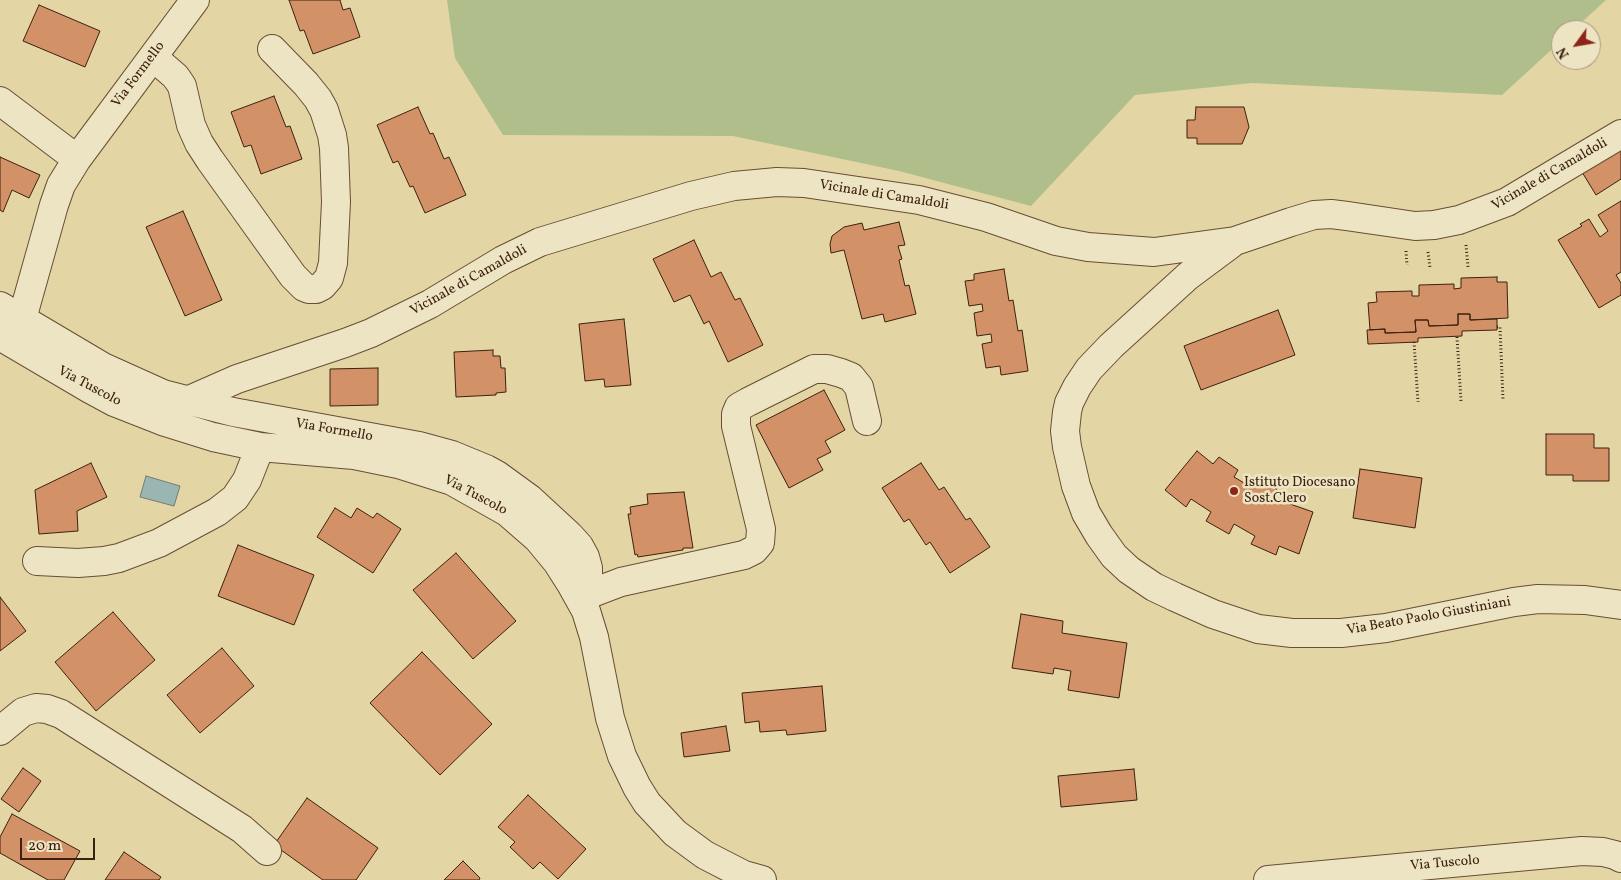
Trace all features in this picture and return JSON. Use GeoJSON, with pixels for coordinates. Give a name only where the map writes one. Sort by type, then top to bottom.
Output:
{"type":"FeatureCollection","features":[{"type":"Feature","properties":{"kind":"street","name":"Via Formello"},"geometry":{"type":"LineString","coordinates":[[195,0],[77,159],[61,185],[11,312],[118,375],[148,389],[187,402],[266,419],[419,446],[452,455],[486,469],[530,499],[579,546],[588,568],[588,581],[579,598]]}},
{"type":"Feature","properties":{"kind":"street"},"geometry":{"type":"LineString","coordinates":[[153,57],[178,80],[191,125],[210,160],[294,276],[304,287],[316,289],[322,286],[329,278],[333,263],[336,202],[332,135],[324,110],[318,99],[306,84],[272,50]]}},
{"type":"Feature","properties":{"kind":"street"},"geometry":{"type":"LineString","coordinates":[[0,101],[77,159]]}},
{"type":"Feature","properties":{"kind":"street","name":"Vicinale di Camaldoli"},"geometry":{"type":"LineString","coordinates":[[187,402],[237,379],[371,333],[430,304],[503,260],[540,242],[691,196],[734,186],[777,182],[804,183],[919,200],[986,216],[1044,238],[1088,247],[1154,252],[1235,241],[1304,218],[1324,214],[1415,226],[1434,225],[1459,220],[1507,202],[1621,134]]}},
{"type":"Feature","properties":{"kind":"street","name":"Via Beato Paolo Giustiniani"},"geometry":{"type":"LineString","coordinates":[[1235,241],[1188,276],[1111,346],[1089,369],[1069,404],[1065,430],[1066,448],[1076,486],[1092,524],[1107,547],[1129,570],[1154,587],[1192,606],[1245,625],[1286,633],[1331,633],[1386,628],[1514,602],[1538,599],[1585,600],[1621,605]]}},
{"type":"Feature","properties":{"kind":"street","name":"Via Tuscolo"},"geometry":{"type":"LineString","coordinates":[[0,336],[114,402],[165,422],[260,447],[359,456],[398,464],[452,481],[507,512],[528,529],[557,562],[586,611],[594,637],[610,718],[622,756],[646,802],[655,814],[689,845],[727,868],[762,880]]}},
{"type":"Feature","properties":{"kind":"street"},"geometry":{"type":"LineString","coordinates":[[579,598],[621,582],[744,555],[754,550],[760,543],[761,529],[736,426],[736,414],[740,407],[748,402],[814,369],[827,369],[841,372],[851,377],[859,387],[866,421]]}},
{"type":"Feature","properties":{"kind":"street"},"geometry":{"type":"LineString","coordinates":[[37,561],[78,563],[104,561],[119,558],[159,543],[217,512],[235,498],[247,480],[260,447]]}},
{"type":"Feature","properties":{"kind":"street"},"geometry":{"type":"LineString","coordinates":[[0,731],[23,712],[36,708],[47,709],[61,714],[242,829],[267,851]]}},
{"type":"Feature","properties":{"kind":"street","name":"Via Tuscolo"},"geometry":{"type":"LineString","coordinates":[[1268,880],[1582,851],[1619,854]]}},
{"type":"Feature","properties":{"kind":"path"},"geometry":{"type":"LineString","coordinates":[[1466,244],[1468,267]]}},
{"type":"Feature","properties":{"kind":"path"},"geometry":{"type":"LineString","coordinates":[[1428,247],[1430,268]]}},
{"type":"Feature","properties":{"kind":"path"},"geometry":{"type":"LineString","coordinates":[[1406,248],[1407,265]]}},
{"type":"Feature","properties":{"kind":"path"},"geometry":{"type":"LineString","coordinates":[[1497,327],[1500,327],[1503,400]]}},
{"type":"Feature","properties":{"kind":"path"},"geometry":{"type":"LineString","coordinates":[[1457,336],[1461,401]]}},
{"type":"Feature","properties":{"kind":"path"},"geometry":{"type":"LineString","coordinates":[[1414,342],[1418,402]]}},
{"type":"Feature","properties":{"kind":"green space"},"geometry":{"type":"Polygon","coordinates":[[[447,0],[1606,0],[1584,20],[1551,20],[1551,50],[1502,95],[1252,83],[1135,95],[1031,206],[899,171],[733,136],[503,135],[455,58],[447,0]]]}},
{"type":"Feature","properties":{"kind":"water"},"geometry":{"type":"Polygon","coordinates":[[[146,476],[180,486],[174,506],[140,497],[146,476]]]}},
{"type":"Feature","properties":{"kind":"building"},"geometry":{"type":"Polygon","coordinates":[[[289,0],[340,0],[343,10],[350,8],[360,37],[313,54],[304,30],[300,31],[289,0]]]}},
{"type":"Feature","properties":{"kind":"building"},"geometry":{"type":"Polygon","coordinates":[[[39,5],[100,31],[85,67],[23,41],[39,5]]]}},
{"type":"Feature","properties":{"kind":"building"},"geometry":{"type":"Polygon","coordinates":[[[274,96],[286,127],[290,126],[302,159],[261,174],[251,145],[244,147],[231,112],[274,96]]]}},
{"type":"Feature","properties":{"kind":"building"},"geometry":{"type":"Polygon","coordinates":[[[418,107],[430,134],[433,133],[444,159],[449,157],[466,195],[425,213],[413,186],[410,187],[398,161],[393,163],[377,125],[418,107]]]}},
{"type":"Feature","properties":{"kind":"building"},"geometry":{"type":"Polygon","coordinates":[[[1196,107],[1244,107],[1249,127],[1242,144],[1197,144],[1197,138],[1187,138],[1187,120],[1195,120],[1196,107]]]}},
{"type":"Feature","properties":{"kind":"building"},"geometry":{"type":"Polygon","coordinates":[[[1621,149],[1621,179],[1596,195],[1582,172],[1621,149]]]}},
{"type":"Feature","properties":{"kind":"building"},"geometry":{"type":"Polygon","coordinates":[[[0,157],[40,175],[29,198],[12,190],[3,212],[0,210],[0,157]]]}},
{"type":"Feature","properties":{"kind":"building"},"geometry":{"type":"Polygon","coordinates":[[[1621,201],[1621,272],[1616,275],[1621,283],[1621,295],[1599,308],[1558,240],[1582,226],[1580,224],[1589,219],[1600,237],[1608,231],[1598,215],[1621,201]]]}},
{"type":"Feature","properties":{"kind":"building"},"geometry":{"type":"Polygon","coordinates":[[[183,211],[222,300],[185,316],[146,227],[183,211]]]}},
{"type":"Feature","properties":{"kind":"building"},"geometry":{"type":"Polygon","coordinates":[[[899,222],[905,245],[898,246],[902,259],[899,260],[905,286],[909,285],[916,314],[885,322],[883,314],[862,319],[844,250],[831,253],[830,244],[832,236],[844,227],[862,223],[864,230],[899,222]]]}},
{"type":"Feature","properties":{"kind":"building"},"geometry":{"type":"Polygon","coordinates":[[[694,240],[711,277],[721,272],[735,300],[740,298],[763,345],[728,362],[709,321],[704,324],[690,295],[674,302],[653,259],[694,240]]]}},
{"type":"Feature","properties":{"kind":"building"},"geometry":{"type":"Polygon","coordinates":[[[1004,269],[1009,301],[1013,300],[1018,331],[1022,330],[1028,371],[1001,375],[1000,366],[986,368],[982,344],[992,342],[991,334],[977,336],[974,313],[983,311],[982,304],[969,306],[965,281],[974,280],[974,274],[1004,269]]]}},
{"type":"Feature","properties":{"kind":"building"},"geometry":{"type":"Polygon","coordinates":[[[1497,277],[1497,282],[1507,282],[1508,318],[1470,320],[1470,314],[1458,314],[1458,325],[1429,326],[1428,320],[1415,320],[1416,332],[1385,333],[1385,329],[1370,330],[1368,303],[1377,302],[1376,292],[1412,291],[1412,296],[1419,296],[1419,285],[1454,284],[1454,289],[1461,288],[1461,278],[1497,277]]]}},
{"type":"Feature","properties":{"kind":"building"},"geometry":{"type":"Polygon","coordinates":[[[1278,310],[1295,355],[1201,390],[1184,346],[1278,310]]]}},
{"type":"Feature","properties":{"kind":"building"},"geometry":{"type":"Polygon","coordinates":[[[1458,314],[1470,314],[1470,320],[1497,319],[1497,330],[1462,331],[1462,336],[1418,338],[1418,342],[1368,344],[1367,330],[1385,329],[1385,333],[1416,332],[1415,320],[1428,320],[1429,326],[1458,325],[1458,314]]]}},
{"type":"Feature","properties":{"kind":"building"},"geometry":{"type":"Polygon","coordinates":[[[624,319],[631,385],[605,387],[604,379],[585,381],[579,324],[624,319]]]}},
{"type":"Feature","properties":{"kind":"building"},"geometry":{"type":"Polygon","coordinates":[[[493,350],[493,356],[500,356],[501,368],[505,368],[506,392],[496,393],[496,395],[456,397],[454,352],[493,350]]]}},
{"type":"Feature","properties":{"kind":"building"},"geometry":{"type":"Polygon","coordinates":[[[378,368],[378,405],[330,406],[330,369],[378,368]]]}},
{"type":"Feature","properties":{"kind":"building"},"geometry":{"type":"Polygon","coordinates":[[[824,390],[845,430],[825,441],[831,452],[817,459],[823,470],[789,488],[756,425],[824,390]]]}},
{"type":"Feature","properties":{"kind":"building"},"geometry":{"type":"Polygon","coordinates":[[[1546,434],[1594,434],[1594,448],[1609,448],[1609,481],[1573,481],[1573,475],[1546,475],[1546,434]]]}},
{"type":"Feature","properties":{"kind":"building"},"geometry":{"type":"Polygon","coordinates":[[[1197,451],[1213,464],[1219,457],[1238,470],[1234,477],[1251,487],[1256,479],[1277,489],[1273,498],[1313,512],[1299,554],[1279,546],[1276,555],[1251,544],[1255,536],[1234,524],[1229,534],[1206,521],[1211,512],[1191,499],[1186,507],[1165,490],[1197,451]]]}},
{"type":"Feature","properties":{"kind":"building"},"geometry":{"type":"Polygon","coordinates":[[[91,463],[107,497],[77,511],[78,531],[39,534],[35,490],[91,463]]]}},
{"type":"Feature","properties":{"kind":"building"},"geometry":{"type":"Polygon","coordinates":[[[921,463],[939,490],[944,487],[966,520],[970,518],[990,547],[950,573],[930,542],[926,545],[909,519],[904,522],[882,488],[921,463]]]}},
{"type":"Feature","properties":{"kind":"building"},"geometry":{"type":"Polygon","coordinates":[[[1360,469],[1422,478],[1415,528],[1353,518],[1360,469]]]}},
{"type":"Feature","properties":{"kind":"building"},"geometry":{"type":"Polygon","coordinates":[[[684,492],[693,548],[683,548],[683,550],[638,557],[637,554],[635,555],[628,514],[631,514],[630,507],[648,504],[647,494],[684,492]]]}},
{"type":"Feature","properties":{"kind":"building"},"geometry":{"type":"Polygon","coordinates":[[[335,508],[351,518],[357,508],[373,518],[377,513],[401,529],[373,573],[317,537],[335,508]]]}},
{"type":"Feature","properties":{"kind":"building"},"geometry":{"type":"Polygon","coordinates":[[[238,545],[314,575],[294,625],[218,596],[238,545]]]}},
{"type":"Feature","properties":{"kind":"building"},"geometry":{"type":"Polygon","coordinates":[[[456,553],[516,621],[473,659],[413,590],[456,553]]]}},
{"type":"Feature","properties":{"kind":"building"},"geometry":{"type":"Polygon","coordinates":[[[0,597],[26,631],[0,651],[0,597]]]}},
{"type":"Feature","properties":{"kind":"building"},"geometry":{"type":"Polygon","coordinates":[[[113,612],[155,660],[96,711],[55,662],[113,612]]]}},
{"type":"Feature","properties":{"kind":"building"},"geometry":{"type":"Polygon","coordinates":[[[1021,614],[1063,621],[1062,633],[1127,643],[1119,698],[1068,690],[1071,671],[1054,668],[1053,674],[1012,668],[1021,614]]]}},
{"type":"Feature","properties":{"kind":"building"},"geometry":{"type":"Polygon","coordinates":[[[222,648],[254,686],[200,733],[167,695],[222,648]]]}},
{"type":"Feature","properties":{"kind":"building"},"geometry":{"type":"Polygon","coordinates":[[[422,652],[492,724],[440,775],[370,703],[422,652]]]}},
{"type":"Feature","properties":{"kind":"building"},"geometry":{"type":"Polygon","coordinates":[[[822,686],[826,731],[787,735],[786,730],[760,732],[759,721],[745,723],[742,693],[822,686]]]}},
{"type":"Feature","properties":{"kind":"building"},"geometry":{"type":"Polygon","coordinates":[[[726,726],[730,751],[684,757],[681,733],[726,726]]]}},
{"type":"Feature","properties":{"kind":"building"},"geometry":{"type":"Polygon","coordinates":[[[23,768],[41,781],[19,812],[1,799],[23,768]]]}},
{"type":"Feature","properties":{"kind":"building"},"geometry":{"type":"Polygon","coordinates":[[[1134,769],[1137,800],[1061,807],[1058,776],[1134,769]]]}},
{"type":"Feature","properties":{"kind":"building"},"geometry":{"type":"Polygon","coordinates":[[[528,795],[586,849],[558,879],[540,862],[533,869],[510,847],[515,842],[498,827],[528,795]]]}},
{"type":"Feature","properties":{"kind":"building"},"geometry":{"type":"Polygon","coordinates":[[[307,798],[378,848],[356,880],[323,880],[274,845],[307,798]]]}},
{"type":"Feature","properties":{"kind":"building"},"geometry":{"type":"Polygon","coordinates":[[[12,814],[80,851],[64,880],[48,880],[0,853],[0,837],[12,814]]]}},
{"type":"Feature","properties":{"kind":"building"},"geometry":{"type":"Polygon","coordinates":[[[124,852],[161,877],[159,880],[105,880],[124,852]]]}},
{"type":"Feature","properties":{"kind":"building"},"geometry":{"type":"Polygon","coordinates":[[[463,861],[480,878],[479,880],[444,880],[463,861]]]}},
{"type":"Feature","properties":{"kind":"place","name":"Istituto Diocesano Sost.Clero"},"geometry":{"type":"Point","coordinates":[1234,491]}}]}
